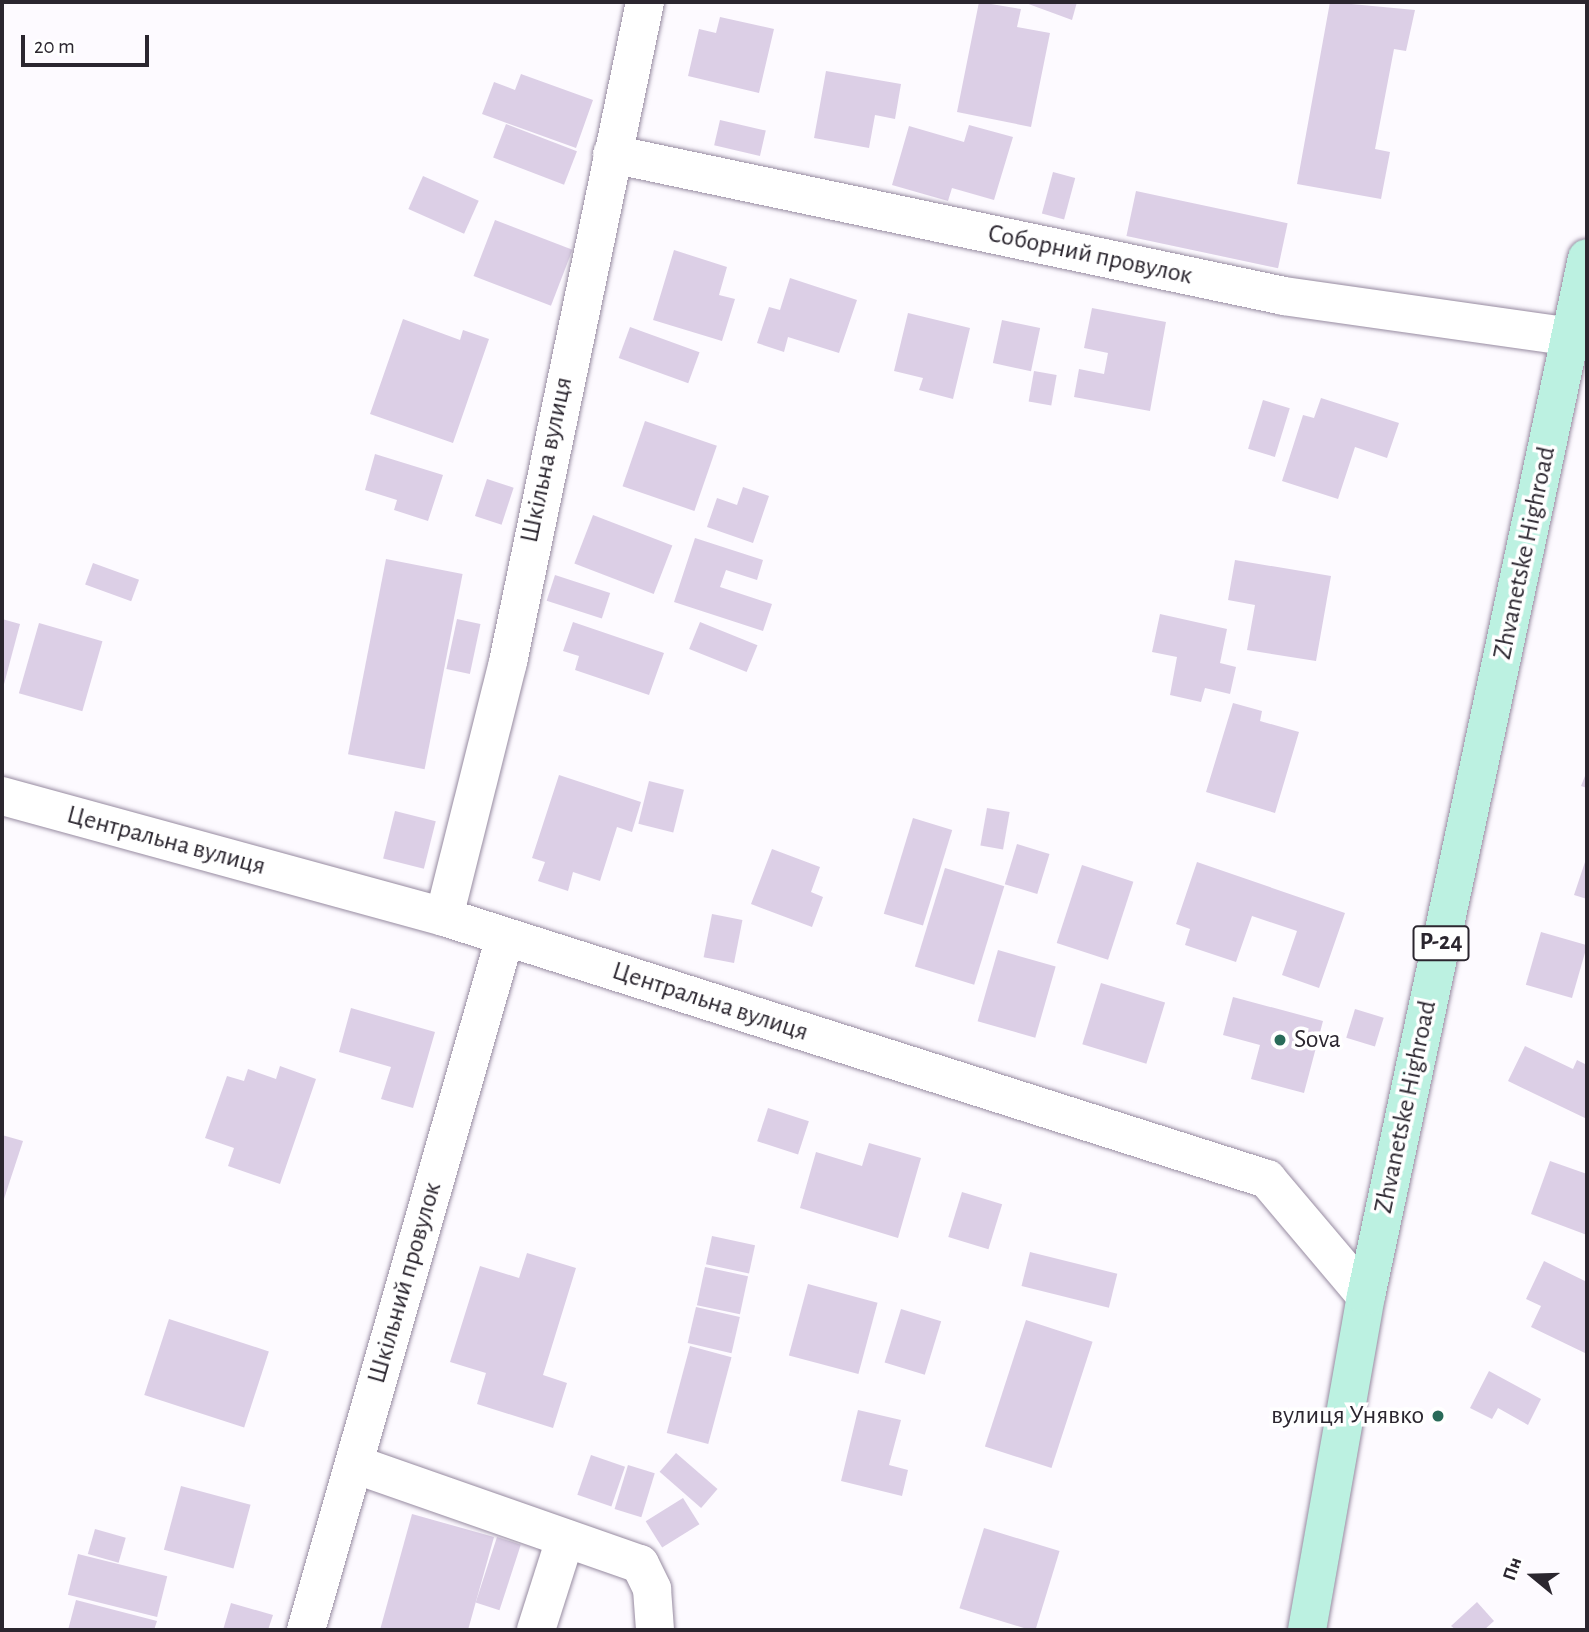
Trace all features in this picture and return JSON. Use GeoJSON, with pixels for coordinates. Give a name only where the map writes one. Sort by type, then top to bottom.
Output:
{"type":"FeatureCollection","features":[{"type":"Feature","properties":{"kind":"main road","name":"Zhvanetske Highroad"},"geometry":{"type":"LineString","coordinates":[[1307,1630],[1366,1296],[1587,258]]}},
{"type":"Feature","properties":{"kind":"street","name":"Шкільна вулиця"},"geometry":{"type":"LineString","coordinates":[[444,917],[508,662],[645,2]]}},
{"type":"Feature","properties":{"kind":"street","name":"Соборний провулок"},"geometry":{"type":"LineString","coordinates":[[612,154],[1284,296],[1571,337]]}},
{"type":"Feature","properties":{"kind":"street","name":"Центральна вулиця"},"geometry":{"type":"LineString","coordinates":[[2,796],[444,917],[1267,1179],[1366,1296]]}},
{"type":"Feature","properties":{"kind":"street","name":"Шкільний провулок"},"geometry":{"type":"LineString","coordinates":[[306,1630],[505,937]]}},
{"type":"Feature","properties":{"kind":"street"},"geometry":{"type":"LineString","coordinates":[[354,1464],[640,1564],[652,1589],[655,1630]]}},
{"type":"Feature","properties":{"kind":"street"},"geometry":{"type":"LineString","coordinates":[[536,1630],[565,1539]]}},
{"type":"Feature","properties":{"kind":"building"},"geometry":{"type":"Polygon","coordinates":[[[979,2],[1021,9],[1017,27],[1050,33],[1031,127],[957,112],[979,2]]]}},
{"type":"Feature","properties":{"kind":"building"},"geometry":{"type":"Polygon","coordinates":[[[1023,2],[1077,2],[1072,20],[1023,2]]]}},
{"type":"Feature","properties":{"kind":"building"},"geometry":{"type":"Polygon","coordinates":[[[1330,2],[1415,10],[1406,51],[1394,49],[1375,149],[1390,152],[1381,199],[1297,184],[1330,2]]]}},
{"type":"Feature","properties":{"kind":"building"},"geometry":{"type":"Polygon","coordinates":[[[720,17],[774,29],[759,93],[688,76],[699,29],[716,33],[720,17]]]}},
{"type":"Feature","properties":{"kind":"building"},"geometry":{"type":"Polygon","coordinates":[[[826,71],[901,84],[895,119],[875,115],[869,148],[814,138],[826,71]]]}},
{"type":"Feature","properties":{"kind":"building"},"geometry":{"type":"Polygon","coordinates":[[[521,74],[593,100],[576,148],[482,114],[494,82],[515,90],[521,74]]]}},
{"type":"Feature","properties":{"kind":"building"},"geometry":{"type":"Polygon","coordinates":[[[720,120],[766,131],[760,156],[714,145],[720,120]]]}},
{"type":"Feature","properties":{"kind":"building"},"geometry":{"type":"Polygon","coordinates":[[[506,124],[577,151],[564,185],[493,158],[506,124]]]}},
{"type":"Feature","properties":{"kind":"building"},"geometry":{"type":"Polygon","coordinates":[[[969,125],[1013,137],[994,200],[952,188],[948,201],[892,185],[909,126],[964,142],[969,125]]]}},
{"type":"Feature","properties":{"kind":"building"},"geometry":{"type":"Polygon","coordinates":[[[1053,172],[1075,178],[1064,219],[1042,214],[1053,172]]]}},
{"type":"Feature","properties":{"kind":"building"},"geometry":{"type":"Polygon","coordinates":[[[423,176],[479,201],[464,234],[408,209],[423,176]]]}},
{"type":"Feature","properties":{"kind":"building"},"geometry":{"type":"Polygon","coordinates":[[[1136,191],[1288,223],[1278,268],[1126,236],[1136,191]]]}},
{"type":"Feature","properties":{"kind":"building"},"geometry":{"type":"Polygon","coordinates":[[[495,220],[572,250],[551,306],[473,276],[495,220]]]}},
{"type":"Feature","properties":{"kind":"building"},"geometry":{"type":"Polygon","coordinates":[[[674,250],[727,267],[719,295],[735,299],[722,341],[653,320],[674,250]]]}},
{"type":"Feature","properties":{"kind":"building"},"geometry":{"type":"Polygon","coordinates":[[[790,278],[857,300],[839,353],[788,337],[784,352],[757,343],[769,307],[780,310],[790,278]]]}},
{"type":"Feature","properties":{"kind":"building"},"geometry":{"type":"Polygon","coordinates":[[[1092,308],[1166,322],[1150,411],[1074,397],[1079,369],[1104,374],[1108,353],[1084,348],[1092,308]]]}},
{"type":"Feature","properties":{"kind":"building"},"geometry":{"type":"Polygon","coordinates":[[[908,313],[970,328],[953,399],[919,390],[923,378],[894,371],[908,313]]]}},
{"type":"Feature","properties":{"kind":"building"},"geometry":{"type":"Polygon","coordinates":[[[403,319],[460,340],[463,330],[489,339],[453,443],[370,414],[403,319]]]}},
{"type":"Feature","properties":{"kind":"building"},"geometry":{"type":"Polygon","coordinates":[[[1002,320],[1040,328],[1031,371],[993,363],[1002,320]]]}},
{"type":"Feature","properties":{"kind":"building"},"geometry":{"type":"Polygon","coordinates":[[[630,327],[700,352],[688,383],[619,358],[630,327]]]}},
{"type":"Feature","properties":{"kind":"building"},"geometry":{"type":"Polygon","coordinates":[[[1034,371],[1057,375],[1051,406],[1029,402],[1034,371]]]}},
{"type":"Feature","properties":{"kind":"building"},"geometry":{"type":"Polygon","coordinates":[[[1321,398],[1399,423],[1387,458],[1355,447],[1338,499],[1282,481],[1303,415],[1314,418],[1321,398]]]}},
{"type":"Feature","properties":{"kind":"building"},"geometry":{"type":"Polygon","coordinates":[[[1263,400],[1290,408],[1275,457],[1248,449],[1263,400]]]}},
{"type":"Feature","properties":{"kind":"building"},"geometry":{"type":"Polygon","coordinates":[[[645,421],[717,446],[694,511],[623,486],[645,421]]]}},
{"type":"Feature","properties":{"kind":"building"},"geometry":{"type":"Polygon","coordinates":[[[375,454],[443,475],[428,521],[394,510],[397,500],[365,490],[375,454]]]}},
{"type":"Feature","properties":{"kind":"building"},"geometry":{"type":"Polygon","coordinates":[[[487,479],[514,488],[502,525],[475,516],[487,479]]]}},
{"type":"Feature","properties":{"kind":"building"},"geometry":{"type":"Polygon","coordinates":[[[743,487],[769,496],[753,543],[707,527],[717,498],[737,505],[743,487]]]}},
{"type":"Feature","properties":{"kind":"building"},"geometry":{"type":"Polygon","coordinates":[[[593,515],[672,545],[654,594],[574,564],[593,515]]]}},
{"type":"Feature","properties":{"kind":"building"},"geometry":{"type":"Polygon","coordinates":[[[695,538],[763,560],[757,580],[726,570],[720,587],[772,604],[763,631],[674,602],[695,538]]]}},
{"type":"Feature","properties":{"kind":"building"},"geometry":{"type":"Polygon","coordinates":[[[386,559],[463,574],[425,769],[348,754],[386,559]]]}},
{"type":"Feature","properties":{"kind":"building"},"geometry":{"type":"Polygon","coordinates":[[[1235,560],[1331,576],[1316,661],[1247,650],[1255,605],[1228,600],[1235,560]]]}},
{"type":"Feature","properties":{"kind":"building"},"geometry":{"type":"Polygon","coordinates":[[[93,563],[139,580],[131,601],[85,585],[93,563]]]}},
{"type":"Feature","properties":{"kind":"building"},"geometry":{"type":"Polygon","coordinates":[[[555,575],[610,593],[602,619],[547,601],[555,575]]]}},
{"type":"Feature","properties":{"kind":"building"},"geometry":{"type":"Polygon","coordinates":[[[1160,614],[1227,629],[1220,663],[1236,667],[1230,694],[1205,688],[1201,702],[1170,695],[1177,657],[1152,652],[1160,614]]]}},
{"type":"Feature","properties":{"kind":"building"},"geometry":{"type":"Polygon","coordinates":[[[2,619],[20,624],[3,688],[2,687],[2,619]]]}},
{"type":"Feature","properties":{"kind":"building"},"geometry":{"type":"Polygon","coordinates":[[[457,619],[480,624],[470,674],[446,669],[457,619]]]}},
{"type":"Feature","properties":{"kind":"building"},"geometry":{"type":"Polygon","coordinates":[[[573,622],[664,653],[649,695],[575,670],[579,656],[563,651],[573,622]]]}},
{"type":"Feature","properties":{"kind":"building"},"geometry":{"type":"Polygon","coordinates":[[[700,622],[757,645],[747,672],[689,649],[700,622]]]}},
{"type":"Feature","properties":{"kind":"building"},"geometry":{"type":"Polygon","coordinates":[[[39,623],[102,641],[82,711],[19,693],[39,623]]]}},
{"type":"Feature","properties":{"kind":"building"},"geometry":{"type":"Polygon","coordinates":[[[1233,703],[1262,711],[1260,721],[1299,732],[1275,813],[1206,792],[1233,703]]]}},
{"type":"Feature","properties":{"kind":"building"},"geometry":{"type":"Polygon","coordinates":[[[1587,771],[1587,788],[1581,786],[1587,771]]]}},
{"type":"Feature","properties":{"kind":"building"},"geometry":{"type":"Polygon","coordinates":[[[559,775],[641,802],[632,832],[617,827],[600,881],[573,872],[568,891],[538,881],[545,862],[532,858],[559,775]]]}},
{"type":"Feature","properties":{"kind":"building"},"geometry":{"type":"Polygon","coordinates":[[[649,781],[684,790],[673,832],[638,824],[649,781]]]}},
{"type":"Feature","properties":{"kind":"building"},"geometry":{"type":"Polygon","coordinates":[[[987,808],[1010,812],[1003,849],[980,845],[987,808]]]}},
{"type":"Feature","properties":{"kind":"building"},"geometry":{"type":"Polygon","coordinates":[[[395,811],[436,821],[424,869],[383,859],[395,811]]]}},
{"type":"Feature","properties":{"kind":"building"},"geometry":{"type":"Polygon","coordinates":[[[913,818],[952,830],[923,926],[884,914],[913,818]]]}},
{"type":"Feature","properties":{"kind":"building"},"geometry":{"type":"Polygon","coordinates":[[[1017,844],[1050,854],[1037,894],[1005,884],[1017,844]]]}},
{"type":"Feature","properties":{"kind":"building"},"geometry":{"type":"Polygon","coordinates":[[[772,849],[820,867],[811,892],[823,897],[812,927],[751,904],[772,849]]]}},
{"type":"Feature","properties":{"kind":"building"},"geometry":{"type":"Polygon","coordinates":[[[1587,856],[1587,899],[1574,895],[1587,856]]]}},
{"type":"Feature","properties":{"kind":"building"},"geometry":{"type":"Polygon","coordinates":[[[1197,862],[1345,913],[1319,988],[1282,975],[1297,931],[1252,916],[1236,962],[1185,945],[1190,929],[1176,924],[1197,862]]]}},
{"type":"Feature","properties":{"kind":"building"},"geometry":{"type":"Polygon","coordinates":[[[1082,865],[1133,882],[1108,960],[1057,943],[1082,865]]]}},
{"type":"Feature","properties":{"kind":"building"},"geometry":{"type":"Polygon","coordinates":[[[945,868],[1004,886],[974,985],[915,966],[945,868]]]}},
{"type":"Feature","properties":{"kind":"building"},"geometry":{"type":"Polygon","coordinates":[[[712,914],[742,920],[734,963],[704,957],[712,914]]]}},
{"type":"Feature","properties":{"kind":"building"},"geometry":{"type":"Polygon","coordinates":[[[1541,932],[1587,945],[1572,998],[1526,985],[1541,932]]]}},
{"type":"Feature","properties":{"kind":"building"},"geometry":{"type":"Polygon","coordinates":[[[998,950],[1056,967],[1035,1038],[978,1021],[998,950]]]}},
{"type":"Feature","properties":{"kind":"building"},"geometry":{"type":"Polygon","coordinates":[[[1101,983],[1165,1003],[1146,1064],[1082,1044],[1101,983]]]}},
{"type":"Feature","properties":{"kind":"building","name":"Sova"},"geometry":{"type":"Polygon","coordinates":[[[1233,997],[1323,1021],[1304,1093],[1251,1079],[1260,1045],[1223,1035],[1233,997]]]}},
{"type":"Feature","properties":{"kind":"building"},"geometry":{"type":"Polygon","coordinates":[[[351,1008],[435,1032],[413,1108],[381,1099],[391,1067],[339,1052],[351,1008]]]}},
{"type":"Feature","properties":{"kind":"building"},"geometry":{"type":"Polygon","coordinates":[[[1355,1009],[1384,1018],[1375,1046],[1346,1038],[1355,1009]]]}},
{"type":"Feature","properties":{"kind":"building"},"geometry":{"type":"Polygon","coordinates":[[[1525,1046],[1573,1069],[1577,1060],[1587,1065],[1587,1119],[1508,1081],[1525,1046]]]}},
{"type":"Feature","properties":{"kind":"building"},"geometry":{"type":"Polygon","coordinates":[[[280,1066],[316,1079],[280,1184],[228,1166],[234,1148],[205,1138],[227,1076],[244,1081],[248,1069],[276,1079],[280,1066]]]}},
{"type":"Feature","properties":{"kind":"building"},"geometry":{"type":"Polygon","coordinates":[[[768,1108],[809,1121],[798,1155],[757,1141],[768,1108]]]}},
{"type":"Feature","properties":{"kind":"building"},"geometry":{"type":"Polygon","coordinates":[[[2,1135],[23,1141],[2,1205],[2,1135]]]}},
{"type":"Feature","properties":{"kind":"building"},"geometry":{"type":"Polygon","coordinates":[[[869,1143],[921,1158],[898,1238],[800,1208],[816,1152],[862,1166],[869,1143]]]}},
{"type":"Feature","properties":{"kind":"building"},"geometry":{"type":"Polygon","coordinates":[[[1550,1161],[1587,1174],[1587,1235],[1531,1214],[1550,1161]]]}},
{"type":"Feature","properties":{"kind":"building"},"geometry":{"type":"Polygon","coordinates":[[[962,1192],[1002,1204],[988,1249],[948,1237],[962,1192]]]}},
{"type":"Feature","properties":{"kind":"building"},"geometry":{"type":"Polygon","coordinates":[[[712,1236],[755,1245],[749,1274],[706,1264],[712,1236]]]}},
{"type":"Feature","properties":{"kind":"building"},"geometry":{"type":"Polygon","coordinates":[[[1030,1252],[1117,1274],[1109,1308],[1022,1286],[1030,1252]]]}},
{"type":"Feature","properties":{"kind":"building"},"geometry":{"type":"Polygon","coordinates":[[[527,1253],[576,1268],[543,1375],[567,1383],[553,1428],[477,1404],[486,1373],[450,1362],[480,1266],[519,1278],[527,1253]]]}},
{"type":"Feature","properties":{"kind":"building"},"geometry":{"type":"Polygon","coordinates":[[[1544,1261],[1587,1282],[1587,1354],[1531,1327],[1541,1306],[1526,1299],[1544,1261]]]}},
{"type":"Feature","properties":{"kind":"building"},"geometry":{"type":"Polygon","coordinates":[[[705,1267],[748,1276],[740,1314],[697,1305],[705,1267]]]}},
{"type":"Feature","properties":{"kind":"building"},"geometry":{"type":"Polygon","coordinates":[[[808,1284],[878,1303],[858,1374],[789,1355],[808,1284]]]}},
{"type":"Feature","properties":{"kind":"building"},"geometry":{"type":"Polygon","coordinates":[[[696,1307],[740,1317],[732,1353],[688,1343],[696,1307]]]}},
{"type":"Feature","properties":{"kind":"building"},"geometry":{"type":"Polygon","coordinates":[[[901,1309],[941,1321],[925,1375],[885,1363],[901,1309]]]}},
{"type":"Feature","properties":{"kind":"building"},"geometry":{"type":"Polygon","coordinates":[[[169,1319],[269,1351],[244,1428],[144,1395],[169,1319]]]}},
{"type":"Feature","properties":{"kind":"building"},"geometry":{"type":"Polygon","coordinates":[[[1026,1320],[1093,1342],[1051,1468],[985,1446],[1026,1320]]]}},
{"type":"Feature","properties":{"kind":"building"},"geometry":{"type":"Polygon","coordinates":[[[690,1346],[732,1357],[708,1444],[667,1433],[690,1346]]]}},
{"type":"Feature","properties":{"kind":"building"},"geometry":{"type":"Polygon","coordinates":[[[1489,1371],[1541,1399],[1528,1425],[1498,1408],[1492,1419],[1470,1408],[1489,1371]]]}},
{"type":"Feature","properties":{"kind":"building"},"geometry":{"type":"Polygon","coordinates":[[[858,1410],[901,1420],[889,1465],[908,1470],[902,1496],[841,1481],[858,1410]]]}},
{"type":"Feature","properties":{"kind":"building"},"geometry":{"type":"Polygon","coordinates":[[[676,1453],[718,1489],[701,1508],[660,1472],[676,1453]]]}},
{"type":"Feature","properties":{"kind":"building"},"geometry":{"type":"Polygon","coordinates":[[[591,1455],[625,1467],[611,1506],[577,1495],[591,1455]]]}},
{"type":"Feature","properties":{"kind":"building"},"geometry":{"type":"Polygon","coordinates":[[[628,1465],[655,1473],[641,1517],[615,1509],[628,1465]]]}},
{"type":"Feature","properties":{"kind":"building"},"geometry":{"type":"Polygon","coordinates":[[[181,1486],[251,1505],[233,1568],[164,1550],[181,1486]]]}},
{"type":"Feature","properties":{"kind":"building"},"geometry":{"type":"Polygon","coordinates":[[[683,1498],[699,1524],[662,1548],[646,1521],[683,1498]]]}},
{"type":"Feature","properties":{"kind":"building"},"geometry":{"type":"Polygon","coordinates":[[[412,1514],[494,1537],[468,1630],[380,1630],[412,1514]]]}},
{"type":"Feature","properties":{"kind":"building"},"geometry":{"type":"Polygon","coordinates":[[[984,1528],[1060,1551],[1035,1630],[959,1608],[984,1528]]]}},
{"type":"Feature","properties":{"kind":"building"},"geometry":{"type":"Polygon","coordinates":[[[95,1529],[126,1538],[119,1563],[88,1554],[95,1529]]]}},
{"type":"Feature","properties":{"kind":"building"},"geometry":{"type":"Polygon","coordinates":[[[497,1537],[521,1545],[499,1610],[476,1603],[497,1537]]]}},
{"type":"Feature","properties":{"kind":"building"},"geometry":{"type":"Polygon","coordinates":[[[78,1554],[167,1576],[157,1617],[68,1595],[78,1554]]]}},
{"type":"Feature","properties":{"kind":"building"},"geometry":{"type":"Polygon","coordinates":[[[76,1600],[157,1621],[154,1630],[68,1630],[76,1600]]]}},
{"type":"Feature","properties":{"kind":"building"},"geometry":{"type":"Polygon","coordinates":[[[1477,1602],[1494,1621],[1484,1630],[1456,1630],[1451,1626],[1477,1602]]]}},
{"type":"Feature","properties":{"kind":"building"},"geometry":{"type":"Polygon","coordinates":[[[231,1603],[273,1615],[268,1630],[223,1630],[231,1603]]]}},
{"type":"Feature","properties":{"kind":"place","name":"Sova"},"geometry":{"type":"Point","coordinates":[1280,1040]}},
{"type":"Feature","properties":{"kind":"place","name":"вулиця Унявко"},"geometry":{"type":"Point","coordinates":[1438,1416]}}]}
